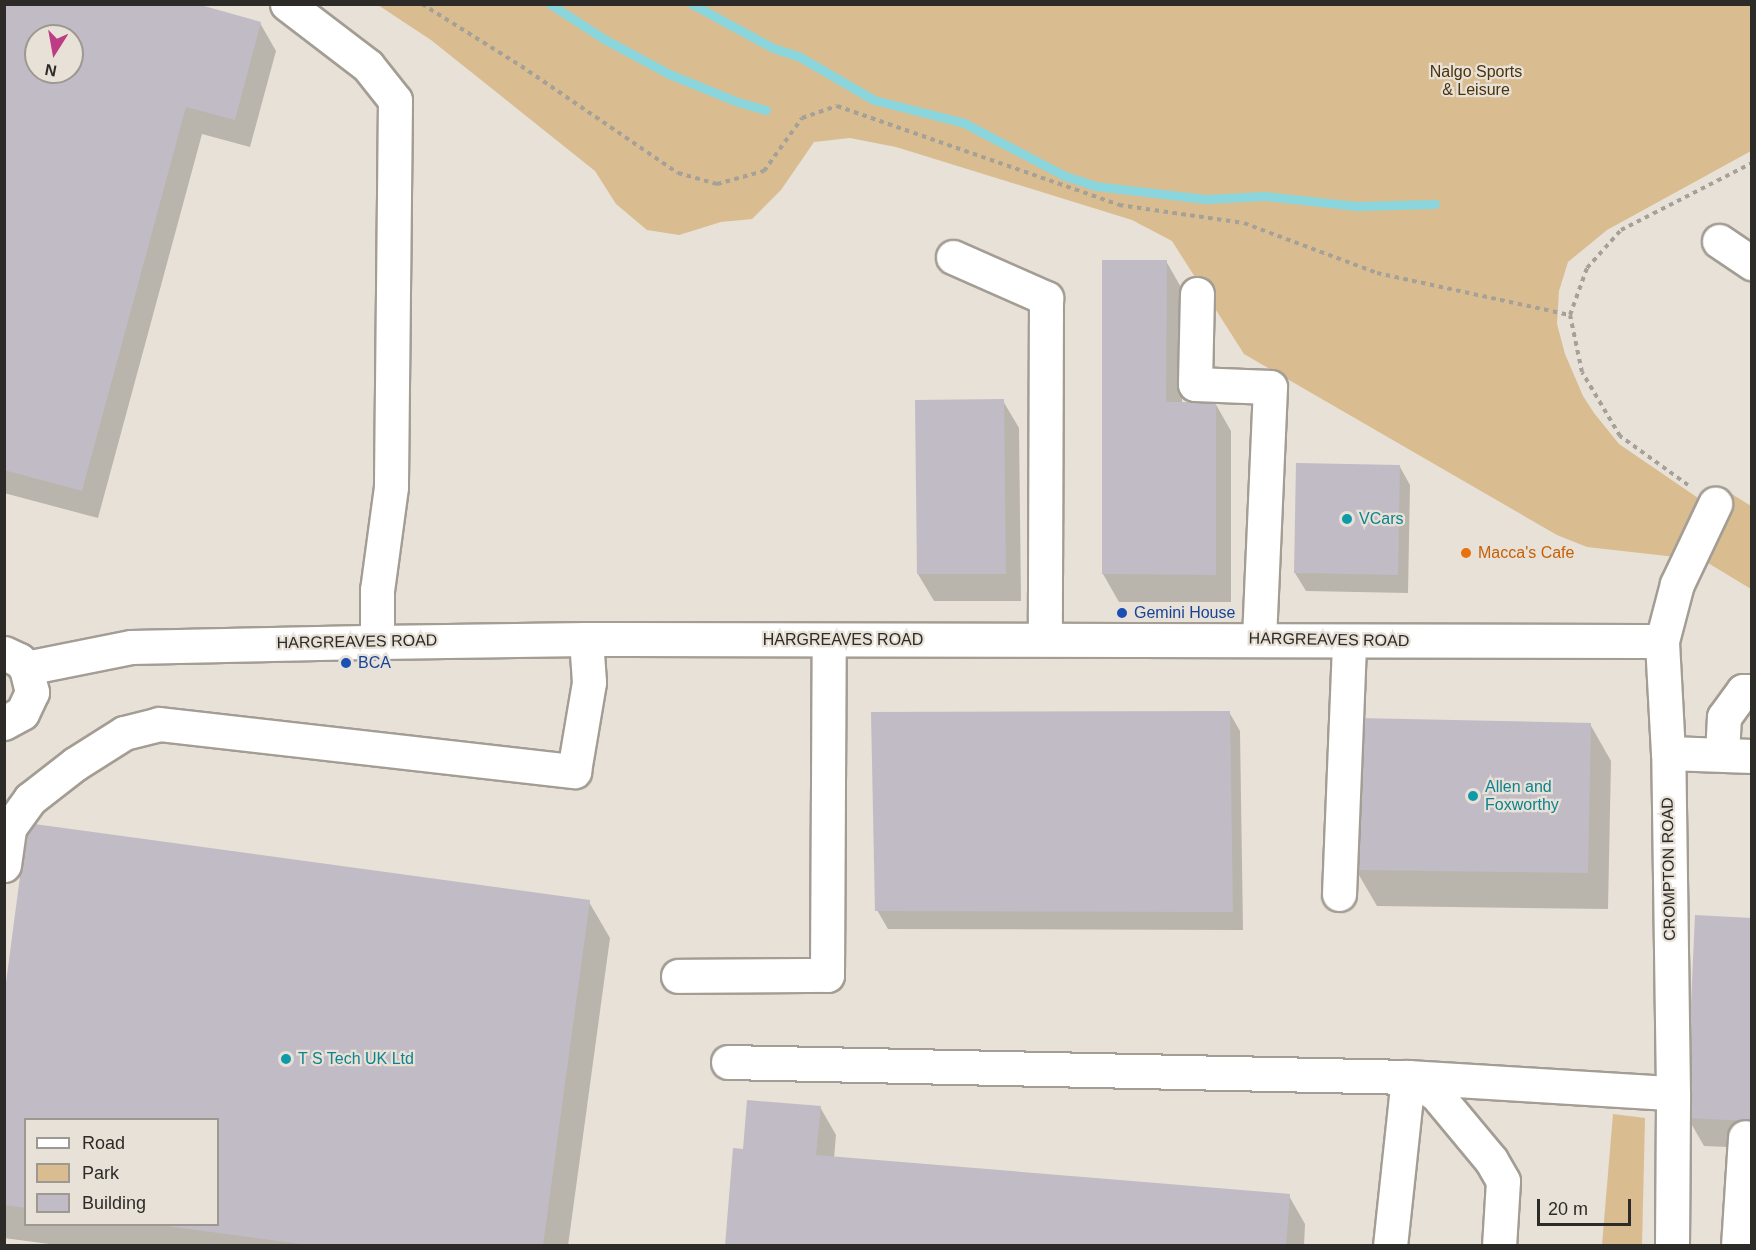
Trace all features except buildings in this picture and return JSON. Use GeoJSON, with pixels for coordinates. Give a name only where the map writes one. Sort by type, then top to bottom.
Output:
{"type":"FeatureCollection","features":[{"type":"Feature","properties":{"kind":"street"},"geometry":{"type":"LineString","coordinates":[[287,4],[368,66],[395,100],[391,488],[377,590],[377,642]]}},
{"type":"Feature","properties":{"kind":"street"},"geometry":{"type":"LineString","coordinates":[[1719,241],[1752,263]]}},
{"type":"Feature","properties":{"kind":"street"},"geometry":{"type":"LineString","coordinates":[[953,257],[1046,298],[1045,639]]}},
{"type":"Feature","properties":{"kind":"street"},"geometry":{"type":"LineString","coordinates":[[1197,294],[1195,384],[1270,387],[1259,640]]}},
{"type":"Feature","properties":{"kind":"street","name":"CROMPTON ROAD"},"geometry":{"type":"LineString","coordinates":[[1672,1245],[1668,753],[1662,641],[1677,585],[1714,504]]}},
{"type":"Feature","properties":{"kind":"street"},"geometry":{"type":"LineString","coordinates":[[4,865],[9,828],[30,799],[75,764],[124,733],[159,724],[574,771],[589,682],[586,639]]}},
{"type":"Feature","properties":{"kind":"street","name":"HARGREAVES ROAD"},"geometry":{"type":"LineString","coordinates":[[4,723],[22,713],[29,703],[32,692],[15,661],[131,647],[586,639],[1662,641]]}},
{"type":"Feature","properties":{"kind":"street"},"geometry":{"type":"LineString","coordinates":[[678,976],[827,975],[829,640]]}},
{"type":"Feature","properties":{"kind":"street"},"geometry":{"type":"LineString","coordinates":[[1339,894],[1349,642]]}},
{"type":"Feature","properties":{"kind":"street"},"geometry":{"type":"LineString","coordinates":[[1668,753],[1737,755],[1724,717],[1743,691],[1752,691]]}},
{"type":"Feature","properties":{"kind":"street"},"geometry":{"type":"LineString","coordinates":[[728,1062],[1408,1077],[1672,1093]]}},
{"type":"Feature","properties":{"kind":"street"},"geometry":{"type":"LineString","coordinates":[[1390,1245],[1408,1077]]}},
{"type":"Feature","properties":{"kind":"street"},"geometry":{"type":"LineString","coordinates":[[1408,1077],[1436,1095],[1491,1160],[1503,1181],[1498,1245]]}},
{"type":"Feature","properties":{"kind":"street"},"geometry":{"type":"LineString","coordinates":[[1738,1245],[1745,1137]]}},
{"type":"Feature","properties":{"kind":"path"},"geometry":{"type":"LineString","coordinates":[[422,4],[521,66],[678,173],[717,184],[764,171],[802,118],[837,106],[1119,205],[1244,223],[1377,273],[1570,315]]}},
{"type":"Feature","properties":{"kind":"path"},"geometry":{"type":"LineString","coordinates":[[1714,504],[1620,436],[1582,372],[1570,315],[1587,268],[1621,230],[1752,163]]}},
{"type":"Feature","properties":{"kind":"green space","name":"Nalgo Sports & Leisure"},"geometry":{"type":"Polygon","coordinates":[[[378,5],[1751,5],[1751,151],[1607,230],[1568,262],[1559,291],[1557,324],[1565,354],[1583,396],[1594,413],[1619,444],[1701,500],[1676,557],[1587,547],[1557,535],[1244,354],[1172,241],[1132,220],[896,147],[850,138],[814,142],[781,190],[752,219],[721,222],[679,235],[647,230],[616,204],[595,171],[431,40],[378,5]]]}},
{"type":"Feature","properties":{"kind":"green space"},"geometry":{"type":"Polygon","coordinates":[[[1727,491],[1751,506],[1751,589],[1708,563],[1727,491]]]}},
{"type":"Feature","properties":{"kind":"green space"},"geometry":{"type":"Polygon","coordinates":[[[1613,1114],[1645,1118],[1642,1245],[1602,1245],[1613,1114]]]}},
{"type":"Feature","properties":{"kind":"waterway"},"geometry":{"type":"LineString","coordinates":[[550,4],[604,39],[669,74],[738,102],[766,110]]}},
{"type":"Feature","properties":{"kind":"waterway"},"geometry":{"type":"LineString","coordinates":[[692,4],[773,48],[800,57],[874,100],[964,123],[1065,176],[1095,186],[1205,199],[1264,196],[1356,206],[1435,204]]}},
{"type":"Feature","properties":{"kind":"place","name":"VCars"},"geometry":{"type":"Point","coordinates":[1347,519]}},
{"type":"Feature","properties":{"kind":"place","name":"Macca's Cafe"},"geometry":{"type":"Point","coordinates":[1466,553]}},
{"type":"Feature","properties":{"kind":"place","name":"Gemini House"},"geometry":{"type":"Point","coordinates":[1122,613]}},
{"type":"Feature","properties":{"kind":"place","name":"BCA"},"geometry":{"type":"Point","coordinates":[346,663]}},
{"type":"Feature","properties":{"kind":"place","name":"Allen and Foxworthy"},"geometry":{"type":"Point","coordinates":[1473,796]}},
{"type":"Feature","properties":{"kind":"place","name":"T S Tech UK Ltd"},"geometry":{"type":"Point","coordinates":[286,1059]}}]}
